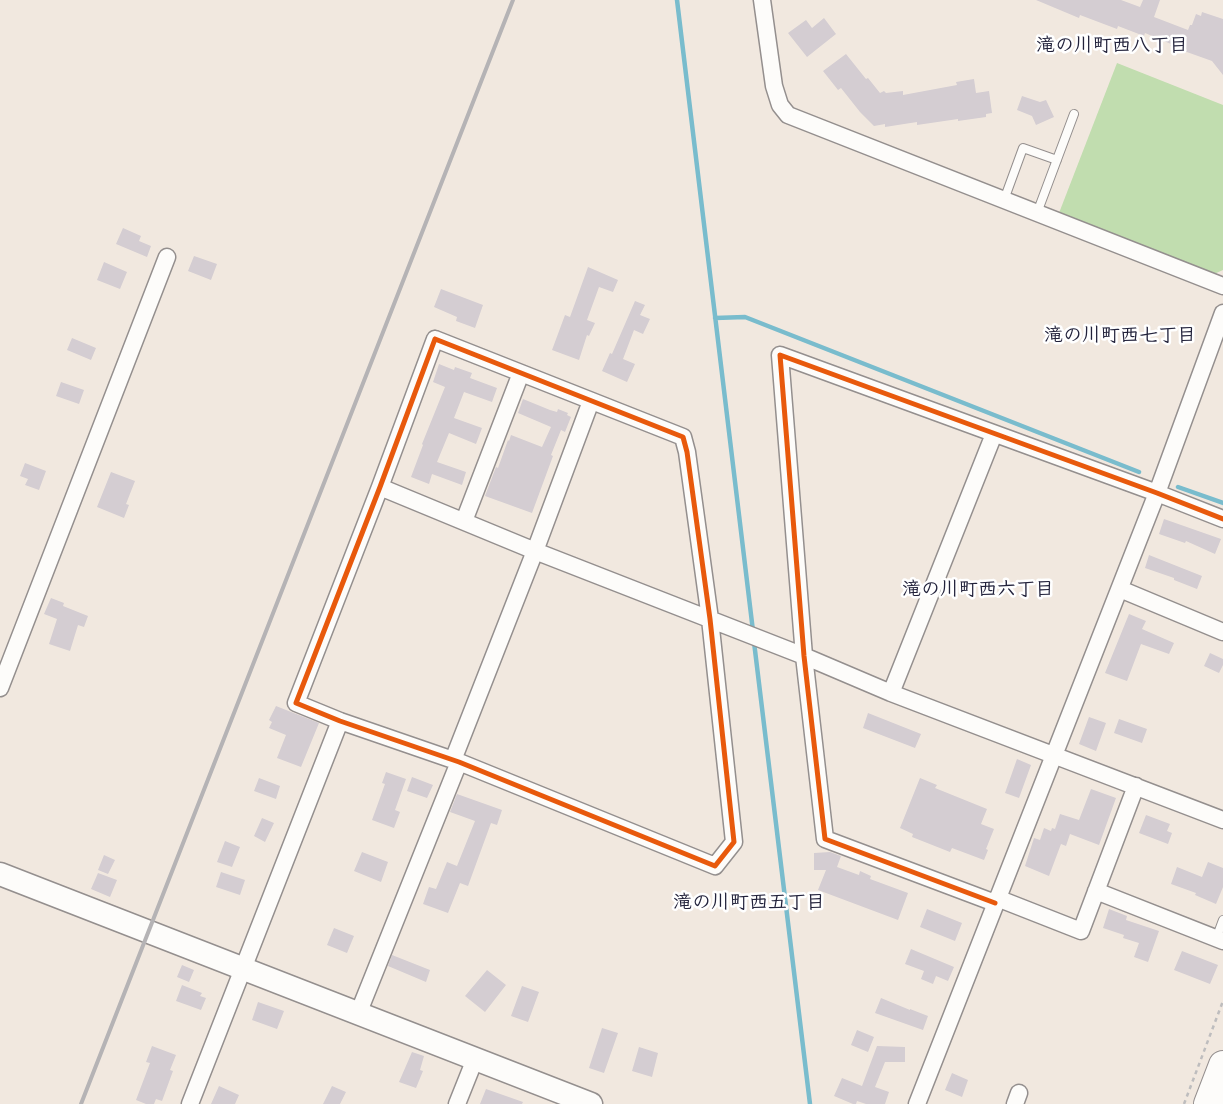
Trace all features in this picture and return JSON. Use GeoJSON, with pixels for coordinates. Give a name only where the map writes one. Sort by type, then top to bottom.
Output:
{"type":"FeatureCollection","features":[{"type":"Feature","properties":{"kind":"highway"},"geometry":{"type":"LineString","coordinates":[[1208,1104],[1223,1065]]}},
{"type":"Feature","properties":{"kind":"street"},"geometry":{"type":"LineString","coordinates":[[762,0],[774,86],[780,105],[788,115],[1223,286]]}},
{"type":"Feature","properties":{"kind":"street"},"geometry":{"type":"LineString","coordinates":[[0,688],[167,257]]}},
{"type":"Feature","properties":{"kind":"street"},"geometry":{"type":"LineString","coordinates":[[917,1104],[1157,494],[1223,313]]}},
{"type":"Feature","properties":{"kind":"street"},"geometry":{"type":"LineString","coordinates":[[435,339],[521,373],[683,436],[687,452],[710,619],[734,842],[715,866],[456,761],[296,703],[435,339]]}},
{"type":"Feature","properties":{"kind":"street"},"geometry":{"type":"LineString","coordinates":[[1136,786],[1080,931],[825,839],[804,656],[780,355],[1223,520]]}},
{"type":"Feature","properties":{"kind":"street"},"geometry":{"type":"LineString","coordinates":[[464,522],[521,373]]}},
{"type":"Feature","properties":{"kind":"street"},"geometry":{"type":"LineString","coordinates":[[358,1014],[456,761],[591,401]]}},
{"type":"Feature","properties":{"kind":"street"},"geometry":{"type":"LineString","coordinates":[[891,693],[994,434]]}},
{"type":"Feature","properties":{"kind":"street"},"geometry":{"type":"LineString","coordinates":[[380,487],[535,551],[804,656],[891,693],[1223,820]]}},
{"type":"Feature","properties":{"kind":"street"},"geometry":{"type":"LineString","coordinates":[[1120,589],[1223,632]]}},
{"type":"Feature","properties":{"kind":"street"},"geometry":{"type":"LineString","coordinates":[[190,1104],[340,720]]}},
{"type":"Feature","properties":{"kind":"street"},"geometry":{"type":"LineString","coordinates":[[0,874],[242,970],[591,1104]]}},
{"type":"Feature","properties":{"kind":"street"},"geometry":{"type":"LineString","coordinates":[[1096,891],[1220,940]]}},
{"type":"Feature","properties":{"kind":"street"},"geometry":{"type":"LineString","coordinates":[[457,1104],[475,1059]]}},
{"type":"Feature","properties":{"kind":"lane"},"geometry":{"type":"LineString","coordinates":[[1037,213],[1074,114]]}},
{"type":"Feature","properties":{"kind":"lane"},"geometry":{"type":"LineString","coordinates":[[1004,200],[1023,148],[1056,160]]}},
{"type":"Feature","properties":{"kind":"lane"},"geometry":{"type":"LineString","coordinates":[[1220,940],[1223,920]]}},
{"type":"Feature","properties":{"kind":"path"},"geometry":{"type":"LineString","coordinates":[[1184,1104],[1223,1000]]}},
{"type":"Feature","properties":{"kind":"green space"},"geometry":{"type":"Polygon","coordinates":[[[1117,63],[1223,105],[1223,270],[1214,274],[1059,213],[1117,63]]]}},
{"type":"Feature","properties":{"kind":"building"},"geometry":{"type":"Polygon","coordinates":[[[1036,0],[1121,0],[1140,7],[1143,0],[1160,0],[1154,17],[1188,30],[1196,14],[1201,16],[1202,12],[1223,19],[1223,75],[1212,61],[1170,46],[1171,44],[1145,33],[1144,36],[1118,26],[1117,29],[1080,15],[1079,18],[1036,0]]]}},
{"type":"Feature","properties":{"kind":"building"},"geometry":{"type":"Polygon","coordinates":[[[824,18],[836,34],[807,57],[788,33],[806,20],[812,28],[824,18]]]}},
{"type":"Feature","properties":{"kind":"building"},"geometry":{"type":"Polygon","coordinates":[[[846,54],[880,93],[884,91],[886,93],[903,91],[903,95],[957,85],[956,82],[974,79],[976,93],[989,91],[992,113],[986,114],[986,117],[958,121],[958,119],[917,125],[917,122],[885,127],[885,124],[874,126],[841,88],[838,90],[823,71],[846,54]]]}},
{"type":"Feature","properties":{"kind":"building"},"geometry":{"type":"Polygon","coordinates":[[[1022,96],[1040,102],[1046,100],[1054,117],[1036,125],[1032,116],[1017,110],[1022,96]]]}},
{"type":"Feature","properties":{"kind":"building"},"geometry":{"type":"Polygon","coordinates":[[[123,228],[141,236],[139,241],[151,246],[147,257],[116,244],[123,228]]]}},
{"type":"Feature","properties":{"kind":"building"},"geometry":{"type":"Polygon","coordinates":[[[194,256],[217,264],[211,280],[188,271],[194,256]]]}},
{"type":"Feature","properties":{"kind":"building"},"geometry":{"type":"Polygon","coordinates":[[[104,262],[127,272],[120,289],[97,280],[104,262]]]}},
{"type":"Feature","properties":{"kind":"building"},"geometry":{"type":"Polygon","coordinates":[[[588,267],[618,280],[613,292],[599,287],[587,320],[595,323],[589,336],[587,335],[579,360],[552,350],[565,315],[570,317],[588,267]]]}},
{"type":"Feature","properties":{"kind":"building"},"geometry":{"type":"Polygon","coordinates":[[[441,289],[483,305],[475,328],[456,321],[457,317],[434,307],[441,289]]]}},
{"type":"Feature","properties":{"kind":"building"},"geometry":{"type":"Polygon","coordinates":[[[635,301],[645,305],[640,315],[650,319],[643,334],[634,330],[623,359],[635,364],[627,382],[602,371],[610,353],[612,354],[635,301]]]}},
{"type":"Feature","properties":{"kind":"building"},"geometry":{"type":"Polygon","coordinates":[[[72,338],[96,348],[91,360],[67,350],[72,338]]]}},
{"type":"Feature","properties":{"kind":"building"},"geometry":{"type":"Polygon","coordinates":[[[439,364],[454,370],[455,367],[472,373],[470,378],[497,388],[492,402],[464,392],[454,418],[482,428],[476,444],[449,433],[437,462],[466,472],[462,485],[432,474],[429,484],[411,477],[445,387],[433,382],[439,364]]]}},
{"type":"Feature","properties":{"kind":"building"},"geometry":{"type":"Polygon","coordinates":[[[61,382],[84,390],[79,404],[56,396],[61,382]]]}},
{"type":"Feature","properties":{"kind":"building"},"geometry":{"type":"Polygon","coordinates":[[[523,399],[557,412],[558,409],[568,413],[567,415],[571,417],[565,432],[561,430],[532,513],[485,496],[511,435],[542,447],[551,427],[518,413],[523,399]]]}},
{"type":"Feature","properties":{"kind":"building"},"geometry":{"type":"Polygon","coordinates":[[[25,463],[46,471],[39,490],[25,485],[28,479],[20,476],[25,463]]]}},
{"type":"Feature","properties":{"kind":"building"},"geometry":{"type":"Polygon","coordinates":[[[111,472],[135,481],[126,504],[129,505],[124,518],[97,507],[111,472]]]}},
{"type":"Feature","properties":{"kind":"building"},"geometry":{"type":"Polygon","coordinates":[[[1164,519],[1221,539],[1215,554],[1186,541],[1185,543],[1159,534],[1164,519]]]}},
{"type":"Feature","properties":{"kind":"building"},"geometry":{"type":"Polygon","coordinates":[[[1149,555],[1202,576],[1197,589],[1174,580],[1174,578],[1145,568],[1149,555]]]}},
{"type":"Feature","properties":{"kind":"building"},"geometry":{"type":"Polygon","coordinates":[[[51,598],[64,603],[63,606],[88,616],[84,627],[78,625],[70,651],[49,644],[57,619],[44,614],[51,598]]]}},
{"type":"Feature","properties":{"kind":"building"},"geometry":{"type":"Polygon","coordinates":[[[1129,614],[1146,621],[1142,629],[1174,643],[1169,654],[1141,644],[1127,681],[1105,673],[1129,614]]]}},
{"type":"Feature","properties":{"kind":"building"},"geometry":{"type":"Polygon","coordinates":[[[1210,653],[1223,659],[1223,665],[1219,673],[1204,666],[1210,653]]]}},
{"type":"Feature","properties":{"kind":"building"},"geometry":{"type":"Polygon","coordinates":[[[276,706],[319,723],[301,767],[277,758],[286,735],[269,728],[272,722],[269,720],[276,706]]]}},
{"type":"Feature","properties":{"kind":"building"},"geometry":{"type":"Polygon","coordinates":[[[868,713],[921,734],[915,748],[863,728],[868,713]]]}},
{"type":"Feature","properties":{"kind":"building"},"geometry":{"type":"Polygon","coordinates":[[[1089,717],[1106,723],[1096,751],[1079,744],[1089,717]]]}},
{"type":"Feature","properties":{"kind":"building"},"geometry":{"type":"Polygon","coordinates":[[[1119,719],[1147,729],[1142,743],[1114,733],[1119,719]]]}},
{"type":"Feature","properties":{"kind":"building"},"geometry":{"type":"Polygon","coordinates":[[[1017,759],[1031,765],[1019,798],[1005,793],[1017,759]]]}},
{"type":"Feature","properties":{"kind":"building"},"geometry":{"type":"Polygon","coordinates":[[[386,772],[406,779],[395,810],[400,812],[394,828],[372,820],[385,784],[382,783],[386,772]]]}},
{"type":"Feature","properties":{"kind":"building"},"geometry":{"type":"Polygon","coordinates":[[[412,777],[433,785],[427,798],[407,791],[412,777]]]}},
{"type":"Feature","properties":{"kind":"building"},"geometry":{"type":"Polygon","coordinates":[[[259,778],[280,786],[276,799],[254,791],[259,778]]]}},
{"type":"Feature","properties":{"kind":"building"},"geometry":{"type":"Polygon","coordinates":[[[920,778],[937,785],[935,788],[987,809],[981,824],[994,829],[984,860],[952,848],[950,852],[912,837],[913,834],[900,828],[920,778]]]}},
{"type":"Feature","properties":{"kind":"building"},"geometry":{"type":"Polygon","coordinates":[[[1091,789],[1116,798],[1099,845],[1070,834],[1066,846],[1061,844],[1049,876],[1025,866],[1034,838],[1040,840],[1044,828],[1051,831],[1052,828],[1055,829],[1060,814],[1079,820],[1091,789]]]}},
{"type":"Feature","properties":{"kind":"building"},"geometry":{"type":"Polygon","coordinates":[[[457,794],[502,810],[497,825],[491,823],[468,886],[460,883],[448,913],[423,904],[429,887],[436,889],[447,862],[457,866],[475,821],[450,812],[457,794]]]}},
{"type":"Feature","properties":{"kind":"building"},"geometry":{"type":"Polygon","coordinates":[[[1146,815],[1170,824],[1167,831],[1172,833],[1168,844],[1139,833],[1146,815]]]}},
{"type":"Feature","properties":{"kind":"building"},"geometry":{"type":"Polygon","coordinates":[[[262,818],[274,823],[265,842],[254,836],[262,818]]]}},
{"type":"Feature","properties":{"kind":"building"},"geometry":{"type":"Polygon","coordinates":[[[225,841],[240,847],[232,867],[217,862],[225,841]]]}},
{"type":"Feature","properties":{"kind":"building"},"geometry":{"type":"Polygon","coordinates":[[[362,852],[388,862],[381,882],[354,871],[362,852]]]}},
{"type":"Feature","properties":{"kind":"building"},"geometry":{"type":"Polygon","coordinates":[[[830,852],[841,856],[837,867],[859,875],[860,871],[871,876],[870,879],[908,893],[898,920],[818,890],[826,870],[814,870],[814,853],[830,852]]]}},
{"type":"Feature","properties":{"kind":"building"},"geometry":{"type":"Polygon","coordinates":[[[104,855],[115,860],[108,874],[98,870],[104,855]]]}},
{"type":"Feature","properties":{"kind":"building"},"geometry":{"type":"Polygon","coordinates":[[[1208,862],[1223,868],[1223,887],[1216,904],[1195,895],[1196,893],[1171,884],[1177,867],[1202,877],[1208,862]]]}},
{"type":"Feature","properties":{"kind":"building"},"geometry":{"type":"Polygon","coordinates":[[[221,872],[245,880],[240,895],[216,887],[221,872]]]}},
{"type":"Feature","properties":{"kind":"building"},"geometry":{"type":"Polygon","coordinates":[[[98,873],[117,880],[110,897],[91,889],[98,873]]]}},
{"type":"Feature","properties":{"kind":"building"},"geometry":{"type":"Polygon","coordinates":[[[927,909],[962,923],[955,941],[920,927],[927,909]]]}},
{"type":"Feature","properties":{"kind":"building"},"geometry":{"type":"Polygon","coordinates":[[[1109,909],[1127,916],[1126,920],[1159,931],[1148,962],[1134,957],[1139,943],[1123,938],[1124,935],[1103,928],[1109,909]]]}},
{"type":"Feature","properties":{"kind":"building"},"geometry":{"type":"Polygon","coordinates":[[[334,928],[354,936],[347,953],[327,945],[334,928]]]}},
{"type":"Feature","properties":{"kind":"building"},"geometry":{"type":"Polygon","coordinates":[[[911,949],[954,967],[948,981],[936,976],[933,984],[921,979],[924,971],[905,964],[911,949]]]}},
{"type":"Feature","properties":{"kind":"building"},"geometry":{"type":"Polygon","coordinates":[[[1182,951],[1218,965],[1210,984],[1174,970],[1182,951]]]}},
{"type":"Feature","properties":{"kind":"building"},"geometry":{"type":"Polygon","coordinates":[[[392,955],[430,970],[426,982],[388,966],[392,955]]]}},
{"type":"Feature","properties":{"kind":"building"},"geometry":{"type":"Polygon","coordinates":[[[182,965],[194,970],[189,982],[177,977],[182,965]]]}},
{"type":"Feature","properties":{"kind":"building"},"geometry":{"type":"Polygon","coordinates":[[[487,970],[506,985],[485,1012],[465,996],[487,970]]]}},
{"type":"Feature","properties":{"kind":"building"},"geometry":{"type":"Polygon","coordinates":[[[182,985],[202,993],[200,996],[206,998],[201,1010],[176,1001],[182,985]]]}},
{"type":"Feature","properties":{"kind":"building"},"geometry":{"type":"Polygon","coordinates":[[[522,986],[539,992],[528,1022],[511,1016],[522,986]]]}},
{"type":"Feature","properties":{"kind":"building"},"geometry":{"type":"Polygon","coordinates":[[[881,998],[928,1016],[923,1030],[875,1013],[881,998]]]}},
{"type":"Feature","properties":{"kind":"building"},"geometry":{"type":"Polygon","coordinates":[[[258,1002],[284,1011],[277,1029],[252,1020],[258,1002]]]}},
{"type":"Feature","properties":{"kind":"building"},"geometry":{"type":"Polygon","coordinates":[[[602,1028],[618,1033],[604,1073],[589,1068],[602,1028]]]}},
{"type":"Feature","properties":{"kind":"building"},"geometry":{"type":"Polygon","coordinates":[[[857,1030],[874,1037],[868,1052],[851,1045],[857,1030]]]}},
{"type":"Feature","properties":{"kind":"building"},"geometry":{"type":"Polygon","coordinates":[[[152,1046],[176,1055],[170,1070],[173,1071],[162,1101],[156,1099],[154,1104],[146,1104],[136,1100],[150,1063],[146,1062],[152,1046]]]}},
{"type":"Feature","properties":{"kind":"building"},"geometry":{"type":"Polygon","coordinates":[[[877,1046],[905,1047],[905,1062],[885,1062],[875,1087],[889,1092],[885,1104],[866,1104],[857,1101],[856,1104],[853,1104],[834,1096],[842,1078],[862,1086],[877,1046]]]}},
{"type":"Feature","properties":{"kind":"building"},"geometry":{"type":"Polygon","coordinates":[[[639,1047],[658,1053],[652,1077],[632,1071],[639,1047]]]}},
{"type":"Feature","properties":{"kind":"building"},"geometry":{"type":"Polygon","coordinates":[[[412,1052],[424,1056],[420,1070],[423,1071],[416,1088],[399,1082],[412,1052]]]}},
{"type":"Feature","properties":{"kind":"building"},"geometry":{"type":"Polygon","coordinates":[[[952,1073],[968,1080],[962,1097],[945,1090],[952,1073]]]}},
{"type":"Feature","properties":{"kind":"building"},"geometry":{"type":"Polygon","coordinates":[[[219,1086],[239,1095],[235,1104],[211,1104],[219,1086]]]}},
{"type":"Feature","properties":{"kind":"building"},"geometry":{"type":"Polygon","coordinates":[[[332,1086],[346,1092],[340,1104],[323,1104],[332,1086]]]}},
{"type":"Feature","properties":{"kind":"building"},"geometry":{"type":"Polygon","coordinates":[[[486,1089],[523,1102],[522,1104],[480,1104],[486,1089]]]}},
{"type":"Feature","properties":{"kind":"waterway"},"geometry":{"type":"LineString","coordinates":[[677,0],[753,631]]}},
{"type":"Feature","properties":{"kind":"waterway"},"geometry":{"type":"LineString","coordinates":[[715,318],[745,317],[1139,472]]}},
{"type":"Feature","properties":{"kind":"waterway"},"geometry":{"type":"LineString","coordinates":[[1178,487],[1223,503]]}},
{"type":"Feature","properties":{"kind":"waterway"},"geometry":{"type":"LineString","coordinates":[[754,642],[810,1104]]}},
{"type":"Feature","properties":{"kind":"railway"},"geometry":{"type":"LineString","coordinates":[[81,1104],[513,0]]}},
{"type":"Feature","properties":{"kind":"cycle path"},"geometry":{"type":"LineString","coordinates":[[435,339],[683,437],[687,452],[710,619],[734,842],[715,866],[459,762],[340,721],[296,703],[435,339]]}},
{"type":"Feature","properties":{"kind":"cycle path"},"geometry":{"type":"LineString","coordinates":[[995,903],[825,839],[804,656],[780,355],[1223,519]]}},
{"type":"Feature","properties":{"kind":"district","name":"滝の川町西八丁目"},"geometry":{"type":"Point","coordinates":[1112,45]}},
{"type":"Feature","properties":{"kind":"district","name":"滝の川町西七丁目"},"geometry":{"type":"Point","coordinates":[1120,335]}},
{"type":"Feature","properties":{"kind":"district","name":"滝の川町西六丁目"},"geometry":{"type":"Point","coordinates":[978,589]}},
{"type":"Feature","properties":{"kind":"district","name":"滝の川町西五丁目"},"geometry":{"type":"Point","coordinates":[749,902]}}]}
